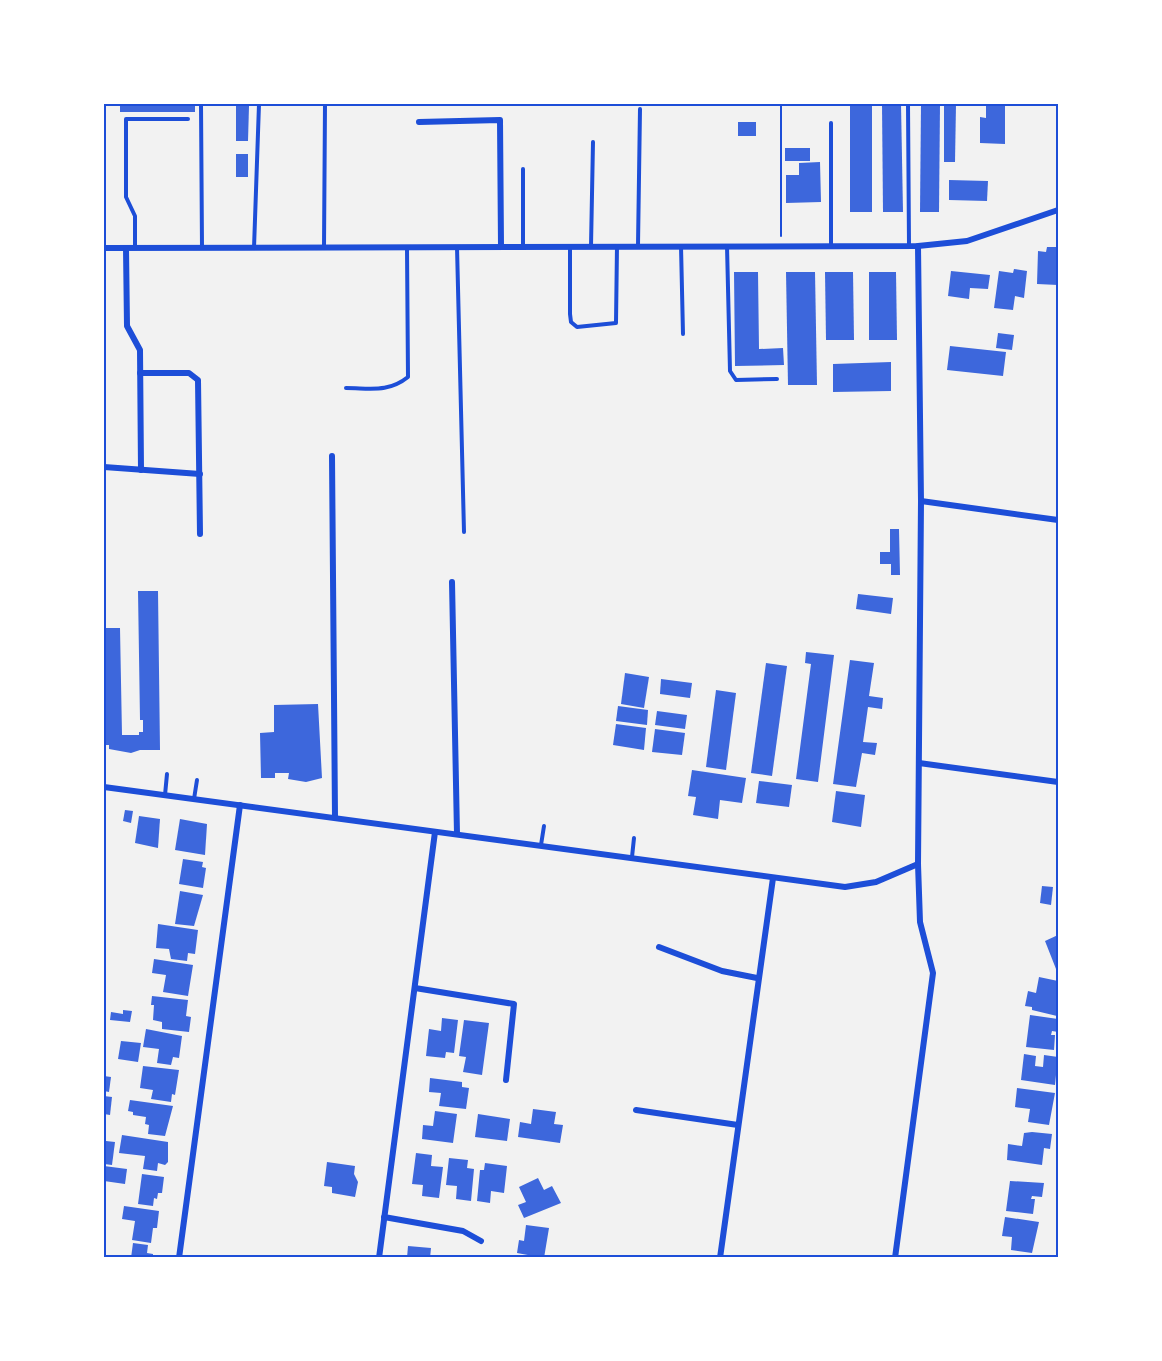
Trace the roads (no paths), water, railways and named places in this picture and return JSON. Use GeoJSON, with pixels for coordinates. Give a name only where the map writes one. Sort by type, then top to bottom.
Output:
{"type":"FeatureCollection","features":[{"type":"Feature","properties":{"kind":"street"},"geometry":{"type":"LineString","coordinates":[[419,122],[500,120],[501,246]]}},
{"type":"Feature","properties":{"kind":"street"},"geometry":{"type":"LineString","coordinates":[[104,248],[918,246],[967,241],[1059,210]]}},
{"type":"Feature","properties":{"kind":"street"},"geometry":{"type":"LineString","coordinates":[[895,1257],[933,973],[920,922],[918,864],[921,501],[918,246]]}},
{"type":"Feature","properties":{"kind":"street"},"geometry":{"type":"LineString","coordinates":[[126,248],[127,326],[140,350],[141,470]]}},
{"type":"Feature","properties":{"kind":"street"},"geometry":{"type":"LineString","coordinates":[[140,373],[189,373],[197,378],[200,534]]}},
{"type":"Feature","properties":{"kind":"street"},"geometry":{"type":"LineString","coordinates":[[332,456],[335,817]]}},
{"type":"Feature","properties":{"kind":"street"},"geometry":{"type":"LineString","coordinates":[[104,467],[200,474]]}},
{"type":"Feature","properties":{"kind":"street"},"geometry":{"type":"LineString","coordinates":[[921,501],[1059,520]]}},
{"type":"Feature","properties":{"kind":"street"},"geometry":{"type":"LineString","coordinates":[[452,582],[457,834]]}},
{"type":"Feature","properties":{"kind":"street"},"geometry":{"type":"LineString","coordinates":[[919,763],[1059,782]]}},
{"type":"Feature","properties":{"kind":"street"},"geometry":{"type":"LineString","coordinates":[[104,787],[853,887],[893,877],[918,864]]}},
{"type":"Feature","properties":{"kind":"street"},"geometry":{"type":"LineString","coordinates":[[179,1257],[240,805]]}},
{"type":"Feature","properties":{"kind":"street"},"geometry":{"type":"LineString","coordinates":[[379,1257],[435,832]]}},
{"type":"Feature","properties":{"kind":"street"},"geometry":{"type":"LineString","coordinates":[[720,1257],[757,978],[773,878]]}},
{"type":"Feature","properties":{"kind":"street"},"geometry":{"type":"LineString","coordinates":[[659,947],[722,971],[757,978]]}},
{"type":"Feature","properties":{"kind":"street"},"geometry":{"type":"LineString","coordinates":[[415,988],[514,1004],[506,1080]]}},
{"type":"Feature","properties":{"kind":"street"},"geometry":{"type":"LineString","coordinates":[[636,1110],[738,1125]]}},
{"type":"Feature","properties":{"kind":"street"},"geometry":{"type":"LineString","coordinates":[[384,1217],[463,1231],[481,1241]]}},
{"type":"Feature","properties":{"kind":"lane"},"geometry":{"type":"LineString","coordinates":[[201,104],[202,248]]}},
{"type":"Feature","properties":{"kind":"lane"},"geometry":{"type":"LineString","coordinates":[[254,248],[259,104]]}},
{"type":"Feature","properties":{"kind":"lane"},"geometry":{"type":"LineString","coordinates":[[324,248],[325,104]]}},
{"type":"Feature","properties":{"kind":"lane"},"geometry":{"type":"LineString","coordinates":[[908,104],[909,246]]}},
{"type":"Feature","properties":{"kind":"lane"},"geometry":{"type":"LineString","coordinates":[[638,246],[640,109]]}},
{"type":"Feature","properties":{"kind":"lane"},"geometry":{"type":"LineString","coordinates":[[135,248],[135,216],[126,197],[126,119],[188,119]]}},
{"type":"Feature","properties":{"kind":"lane"},"geometry":{"type":"LineString","coordinates":[[831,123],[831,246]]}},
{"type":"Feature","properties":{"kind":"lane"},"geometry":{"type":"LineString","coordinates":[[591,246],[592,142]]}},
{"type":"Feature","properties":{"kind":"lane"},"geometry":{"type":"LineString","coordinates":[[523,169],[523,246]]}},
{"type":"Feature","properties":{"kind":"lane"},"geometry":{"type":"LineString","coordinates":[[570,246],[570,314],[574,326],[615,324],[617,246]]}},
{"type":"Feature","properties":{"kind":"lane"},"geometry":{"type":"LineString","coordinates":[[681,246],[683,334]]}},
{"type":"Feature","properties":{"kind":"lane"},"geometry":{"type":"LineString","coordinates":[[727,246],[730,371],[736,380],[777,379]]}},
{"type":"Feature","properties":{"kind":"lane"},"geometry":{"type":"LineString","coordinates":[[457,247],[464,532]]}},
{"type":"Feature","properties":{"kind":"lane"},"geometry":{"type":"LineString","coordinates":[[346,388],[385,389],[396,386],[408,377],[407,248]]}},
{"type":"Feature","properties":{"kind":"lane"},"geometry":{"type":"LineString","coordinates":[[165,795],[167,774]]}},
{"type":"Feature","properties":{"kind":"lane"},"geometry":{"type":"LineString","coordinates":[[194,799],[196,780]]}},
{"type":"Feature","properties":{"kind":"lane"},"geometry":{"type":"LineString","coordinates":[[541,845],[544,826]]}},
{"type":"Feature","properties":{"kind":"lane"},"geometry":{"type":"LineString","coordinates":[[632,857],[634,838]]}}]}
